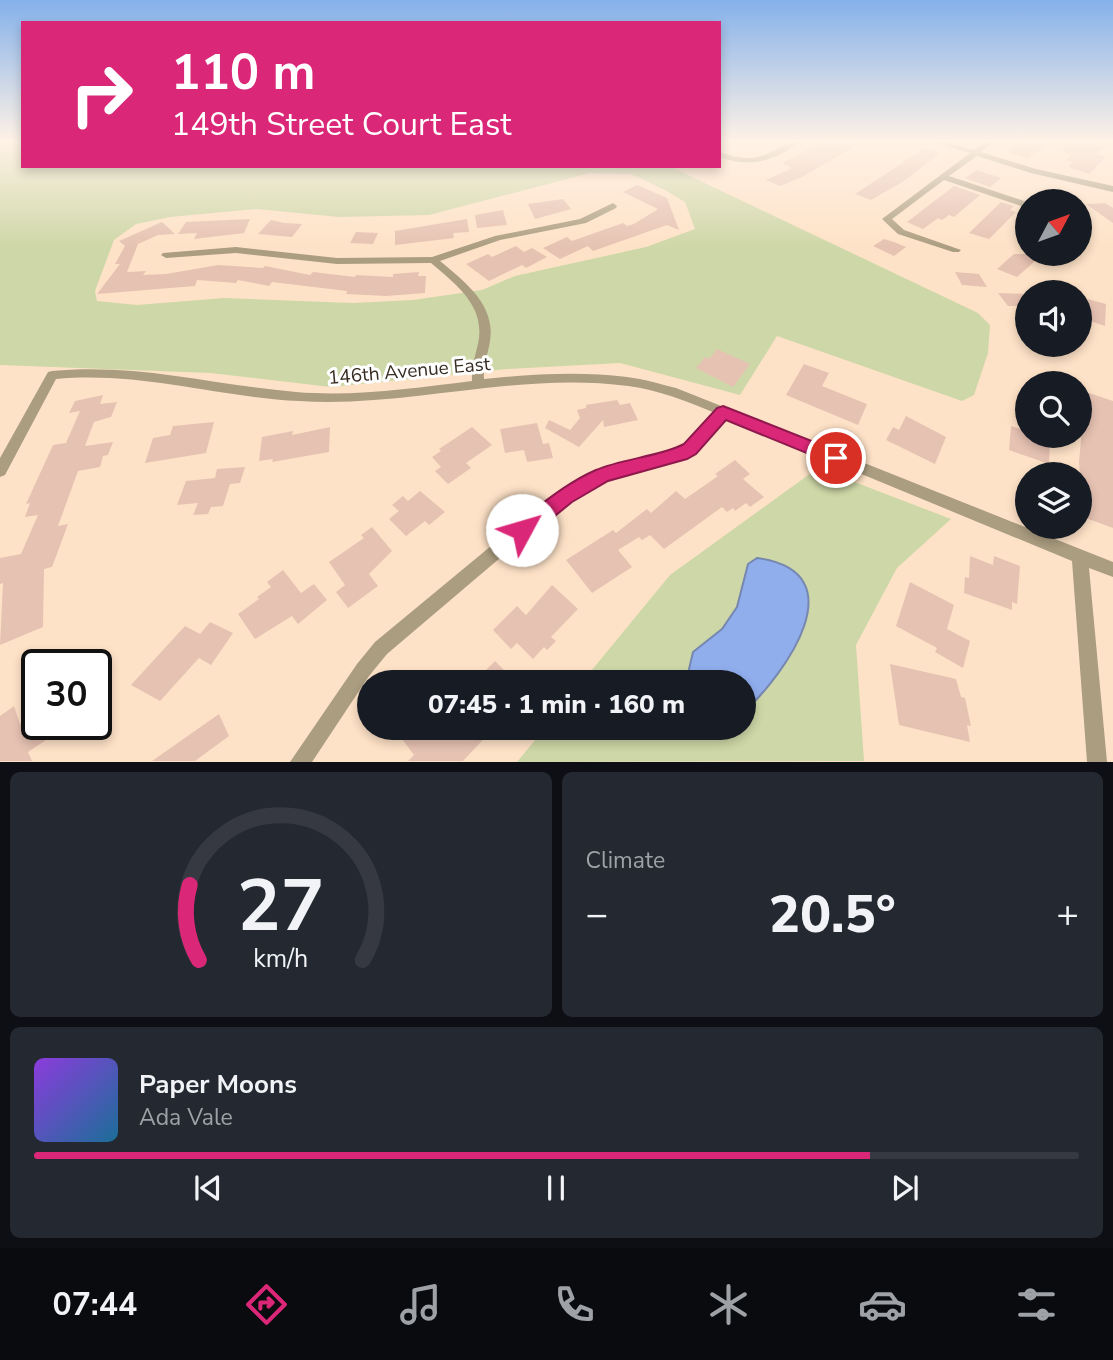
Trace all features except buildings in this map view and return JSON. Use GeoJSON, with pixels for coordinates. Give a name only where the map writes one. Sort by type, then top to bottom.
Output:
{"type":"FeatureCollection","features":[{"type":"Feature","properties":{"kind":"street"},"geometry":{"type":"LineString","coordinates":[[941,178],[888,216],[889,224],[901,232],[956,250]]}},
{"type":"Feature","properties":{"kind":"street"},"geometry":{"type":"LineString","coordinates":[[944,178],[1015,201]]}},
{"type":"Feature","properties":{"kind":"street"},"geometry":{"type":"LineString","coordinates":[[1062,178],[1113,189]]}},
{"type":"Feature","properties":{"kind":"street"},"geometry":{"type":"LineString","coordinates":[[166,255],[236,250],[337,261],[433,260],[498,238],[583,221],[612,206]]}},
{"type":"Feature","properties":{"kind":"street"},"geometry":{"type":"LineString","coordinates":[[433,260],[474,297],[486,318],[484,343],[477,363],[479,384]]}},
{"type":"Feature","properties":{"kind":"street","name":"146th Avenue East"},"geometry":{"type":"LineString","coordinates":[[0,471],[52,375],[74,372],[129,374],[299,397],[389,395],[479,384],[597,376],[650,384],[699,401],[1113,570]]}},
{"type":"Feature","properties":{"kind":"street"},"geometry":{"type":"LineString","coordinates":[[300,761],[363,670],[413,619],[565,496],[602,475],[646,461],[681,454],[690,449],[723,412]]}},
{"type":"Feature","properties":{"kind":"street"},"geometry":{"type":"LineString","coordinates":[[1080,557],[1097,761]]}},
{"type":"Feature","properties":{"kind":"green space"},"geometry":{"type":"Polygon","coordinates":[[[0,178],[573,178],[429,215],[339,217],[257,209],[170,217],[136,224],[114,240],[95,291],[97,301],[137,305],[224,298],[353,303],[413,300],[482,290],[515,276],[646,247],[695,229],[685,202],[639,178],[693,178],[978,313],[990,325],[988,353],[974,395],[962,401],[777,336],[740,395],[620,363],[507,369],[331,387],[210,373],[0,365],[0,178]]]}},
{"type":"Feature","properties":{"kind":"green space"},"geometry":{"type":"Polygon","coordinates":[[[818,468],[951,519],[897,568],[856,645],[864,761],[517,762],[535,740],[756,740],[756,670],[592,670],[670,575],[818,468]]]}},
{"type":"Feature","properties":{"kind":"water"},"geometry":{"type":"Polygon","coordinates":[[[757,558],[787,567],[804,583],[809,603],[804,626],[793,650],[778,674],[756,700],[756,670],[689,670],[693,652],[722,629],[737,607],[748,564],[757,558]]]}},
{"type":"Feature","properties":{"kind":"route"},"geometry":{"type":"LineString","coordinates":[[522,530],[565,496],[602,475],[646,461],[671,457],[690,449],[723,412],[836,458]]}}]}
